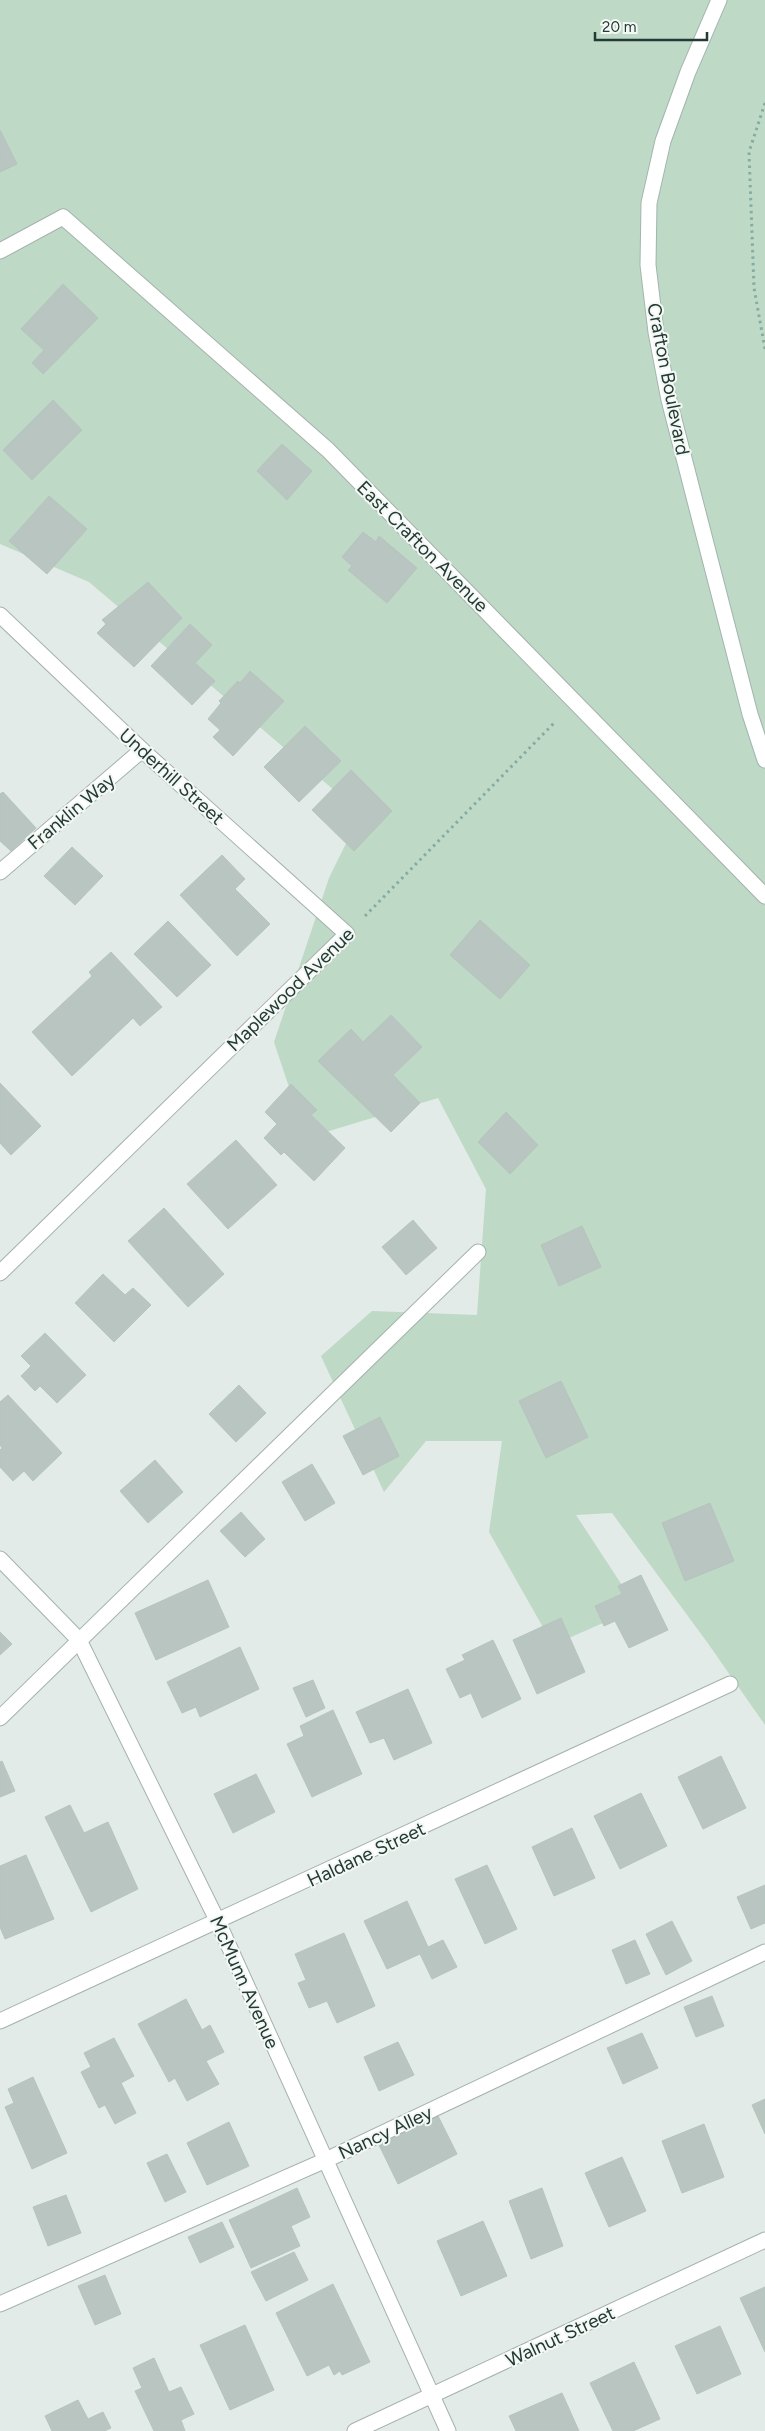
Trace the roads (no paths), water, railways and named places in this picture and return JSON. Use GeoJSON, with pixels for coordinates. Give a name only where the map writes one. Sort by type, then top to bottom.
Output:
{"type":"FeatureCollection","features":[{"type":"Feature","properties":{"kind":"street","name":"Crafton Boulevard"},"geometry":{"type":"LineString","coordinates":[[719,0],[688,72],[664,142],[649,203],[648,265],[656,332],[669,400],[750,714],[765,760]]}},
{"type":"Feature","properties":{"kind":"street","name":"East Crafton Avenue"},"geometry":{"type":"LineString","coordinates":[[0,251],[62,217],[328,450],[765,896]]}},
{"type":"Feature","properties":{"kind":"street","name":"Underhill Street"},"geometry":{"type":"LineString","coordinates":[[0,615],[142,750],[347,934]]}},
{"type":"Feature","properties":{"kind":"street","name":"Franklin Way"},"geometry":{"type":"LineString","coordinates":[[0,872],[142,750]]}},
{"type":"Feature","properties":{"kind":"street","name":"Maplewood Avenue"},"geometry":{"type":"LineString","coordinates":[[0,1274],[347,934]]}},
{"type":"Feature","properties":{"kind":"street"},"geometry":{"type":"LineString","coordinates":[[0,1718],[478,1252]]}},
{"type":"Feature","properties":{"kind":"street","name":"McMunn Avenue"},"geometry":{"type":"LineString","coordinates":[[0,1559],[79,1640],[218,1922],[448,2431]]}},
{"type":"Feature","properties":{"kind":"street","name":"Haldane Street"},"geometry":{"type":"LineString","coordinates":[[0,2021],[730,1684]]}},
{"type":"Feature","properties":{"kind":"street","name":"Nancy Alley"},"geometry":{"type":"LineString","coordinates":[[0,2304],[326,2160],[765,1952]]}},
{"type":"Feature","properties":{"kind":"street","name":"Walnut Street"},"geometry":{"type":"LineString","coordinates":[[355,2431],[765,2240]]}}]}
